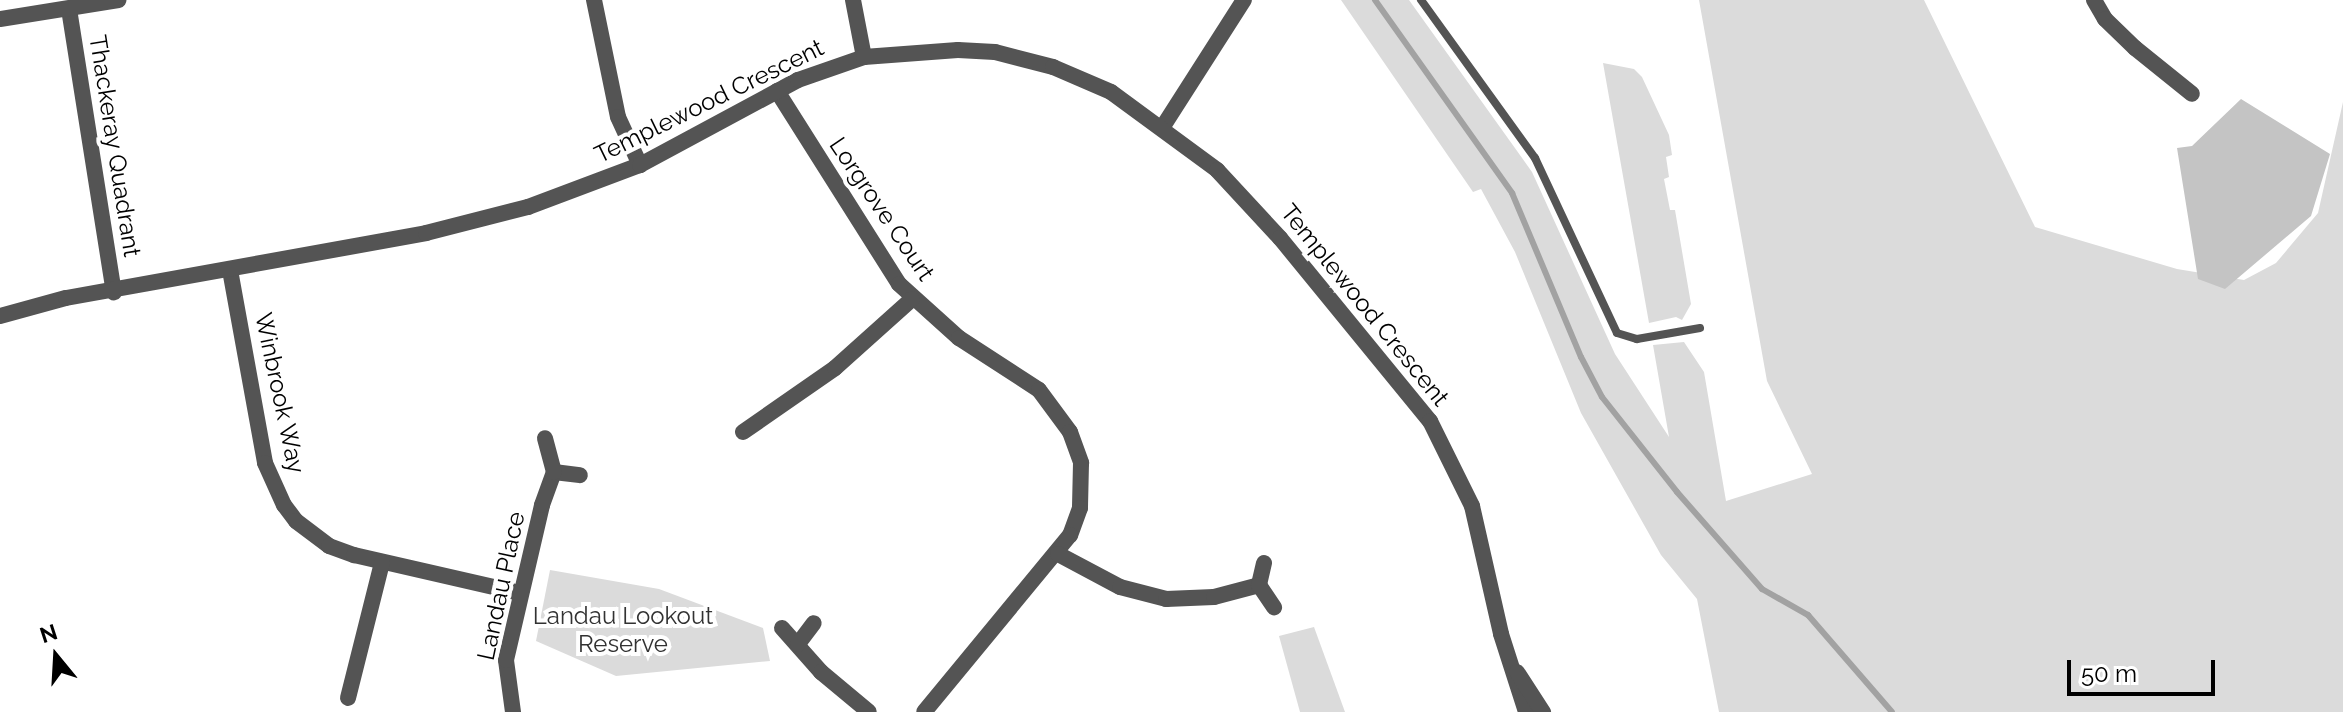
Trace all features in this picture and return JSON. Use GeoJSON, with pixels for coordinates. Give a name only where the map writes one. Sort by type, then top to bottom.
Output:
{"type":"FeatureCollection","features":[{"type":"Feature","properties":{"kind":"street","name":"Thackeray Quadrant"},"geometry":{"type":"LineString","coordinates":[[0,19],[118,0]]}},
{"type":"Feature","properties":{"kind":"street"},"geometry":{"type":"LineString","coordinates":[[594,0],[614,104],[640,165]]}},
{"type":"Feature","properties":{"kind":"street"},"geometry":{"type":"LineString","coordinates":[[853,0],[864,57]]}},
{"type":"Feature","properties":{"kind":"street"},"geometry":{"type":"LineString","coordinates":[[1162,128],[1244,0]]}},
{"type":"Feature","properties":{"kind":"street"},"geometry":{"type":"LineString","coordinates":[[2094,0],[2105,19],[2135,48],[2192,94]]}},
{"type":"Feature","properties":{"kind":"street","name":"Thackeray Quadrant"},"geometry":{"type":"LineString","coordinates":[[69,9],[114,292]]}},
{"type":"Feature","properties":{"kind":"street","name":"Templewood Crescent"},"geometry":{"type":"LineString","coordinates":[[0,316],[66,298],[114,292],[491,218],[582,189],[640,165],[777,91],[820,71],[864,57],[916,51],[995,52],[1053,67],[1111,92],[1162,128],[1239,191],[1438,434],[1464,485],[1478,525],[1501,634],[1526,712]]}},
{"type":"Feature","properties":{"kind":"street","name":"Lorgrove Court"},"geometry":{"type":"LineString","coordinates":[[777,91],[884,262],[912,299],[959,338],[1027,381],[1051,404],[1070,432],[1081,463],[1082,494],[1076,522],[1058,554],[924,712]]}},
{"type":"Feature","properties":{"kind":"street","name":"Winbrook Way"},"geometry":{"type":"LineString","coordinates":[[230,270],[260,439],[284,505],[312,535],[329,546],[382,563],[520,593]]}},
{"type":"Feature","properties":{"kind":"street"},"geometry":{"type":"LineString","coordinates":[[743,432],[835,368],[912,299]]}},
{"type":"Feature","properties":{"kind":"street"},"geometry":{"type":"LineString","coordinates":[[545,438],[554,472],[580,475]]}},
{"type":"Feature","properties":{"kind":"street","name":"Landau Place"},"geometry":{"type":"LineString","coordinates":[[513,712],[506,660],[520,593],[554,472]]}},
{"type":"Feature","properties":{"kind":"street"},"geometry":{"type":"LineString","coordinates":[[1058,554],[1120,587],[1166,599],[1214,597],[1259,585]]}},
{"type":"Feature","properties":{"kind":"street"},"geometry":{"type":"LineString","coordinates":[[348,698],[382,563]]}},
{"type":"Feature","properties":{"kind":"street"},"geometry":{"type":"LineString","coordinates":[[1264,563],[1259,585],[1274,607]]}},
{"type":"Feature","properties":{"kind":"street"},"geometry":{"type":"LineString","coordinates":[[798,644],[814,623]]}},
{"type":"Feature","properties":{"kind":"street"},"geometry":{"type":"LineString","coordinates":[[782,628],[821,672],[869,712]]}},
{"type":"Feature","properties":{"kind":"street","name":"Templewood Crescent"},"geometry":{"type":"LineString","coordinates":[[1511,665],[1543,712]]}},
{"type":"Feature","properties":{"kind":"lane"},"geometry":{"type":"LineString","coordinates":[[1421,0],[1535,158],[1617,333],[1637,339],[1700,328]]}},
{"type":"Feature","properties":{"kind":"green space"},"geometry":{"type":"Polygon","coordinates":[[[1341,0],[1409,0],[1532,172],[1615,354],[1669,437],[1653,345],[1684,342],[1704,372],[1726,501],[1812,474],[1767,381],[1699,0],[1924,0],[2035,227],[2177,269],[2244,280],[2276,263],[2318,213],[2343,102],[2343,712],[1719,712],[1697,599],[1661,555],[1581,413],[1515,252],[1481,189],[1473,192],[1341,0]]]}},
{"type":"Feature","properties":{"kind":"green space"},"geometry":{"type":"Polygon","coordinates":[[[1603,63],[1634,69],[1642,77],[1669,135],[1672,155],[1666,157],[1669,177],[1664,179],[1670,210],[1675,210],[1691,304],[1682,320],[1676,317],[1649,323],[1603,63]]]}},
{"type":"Feature","properties":{"kind":"green space","name":"Landau Lookout Reserve"},"geometry":{"type":"Polygon","coordinates":[[[550,570],[659,589],[763,628],[770,661],[616,676],[536,641],[550,570]]]}},
{"type":"Feature","properties":{"kind":"green space"},"geometry":{"type":"Polygon","coordinates":[[[1314,627],[1345,712],[1300,712],[1279,636],[1314,627]]]}},
{"type":"Feature","properties":{"kind":"building"},"geometry":{"type":"Polygon","coordinates":[[[2241,99],[2330,154],[2311,216],[2225,289],[2198,279],[2177,148],[2192,146],[2241,99]]]}},
{"type":"Feature","properties":{"kind":"waterway"},"geometry":{"type":"LineString","coordinates":[[1375,0],[1512,193],[1581,357],[1602,397],[1677,492],[1762,589],[1808,615],[1892,712]]}}]}
